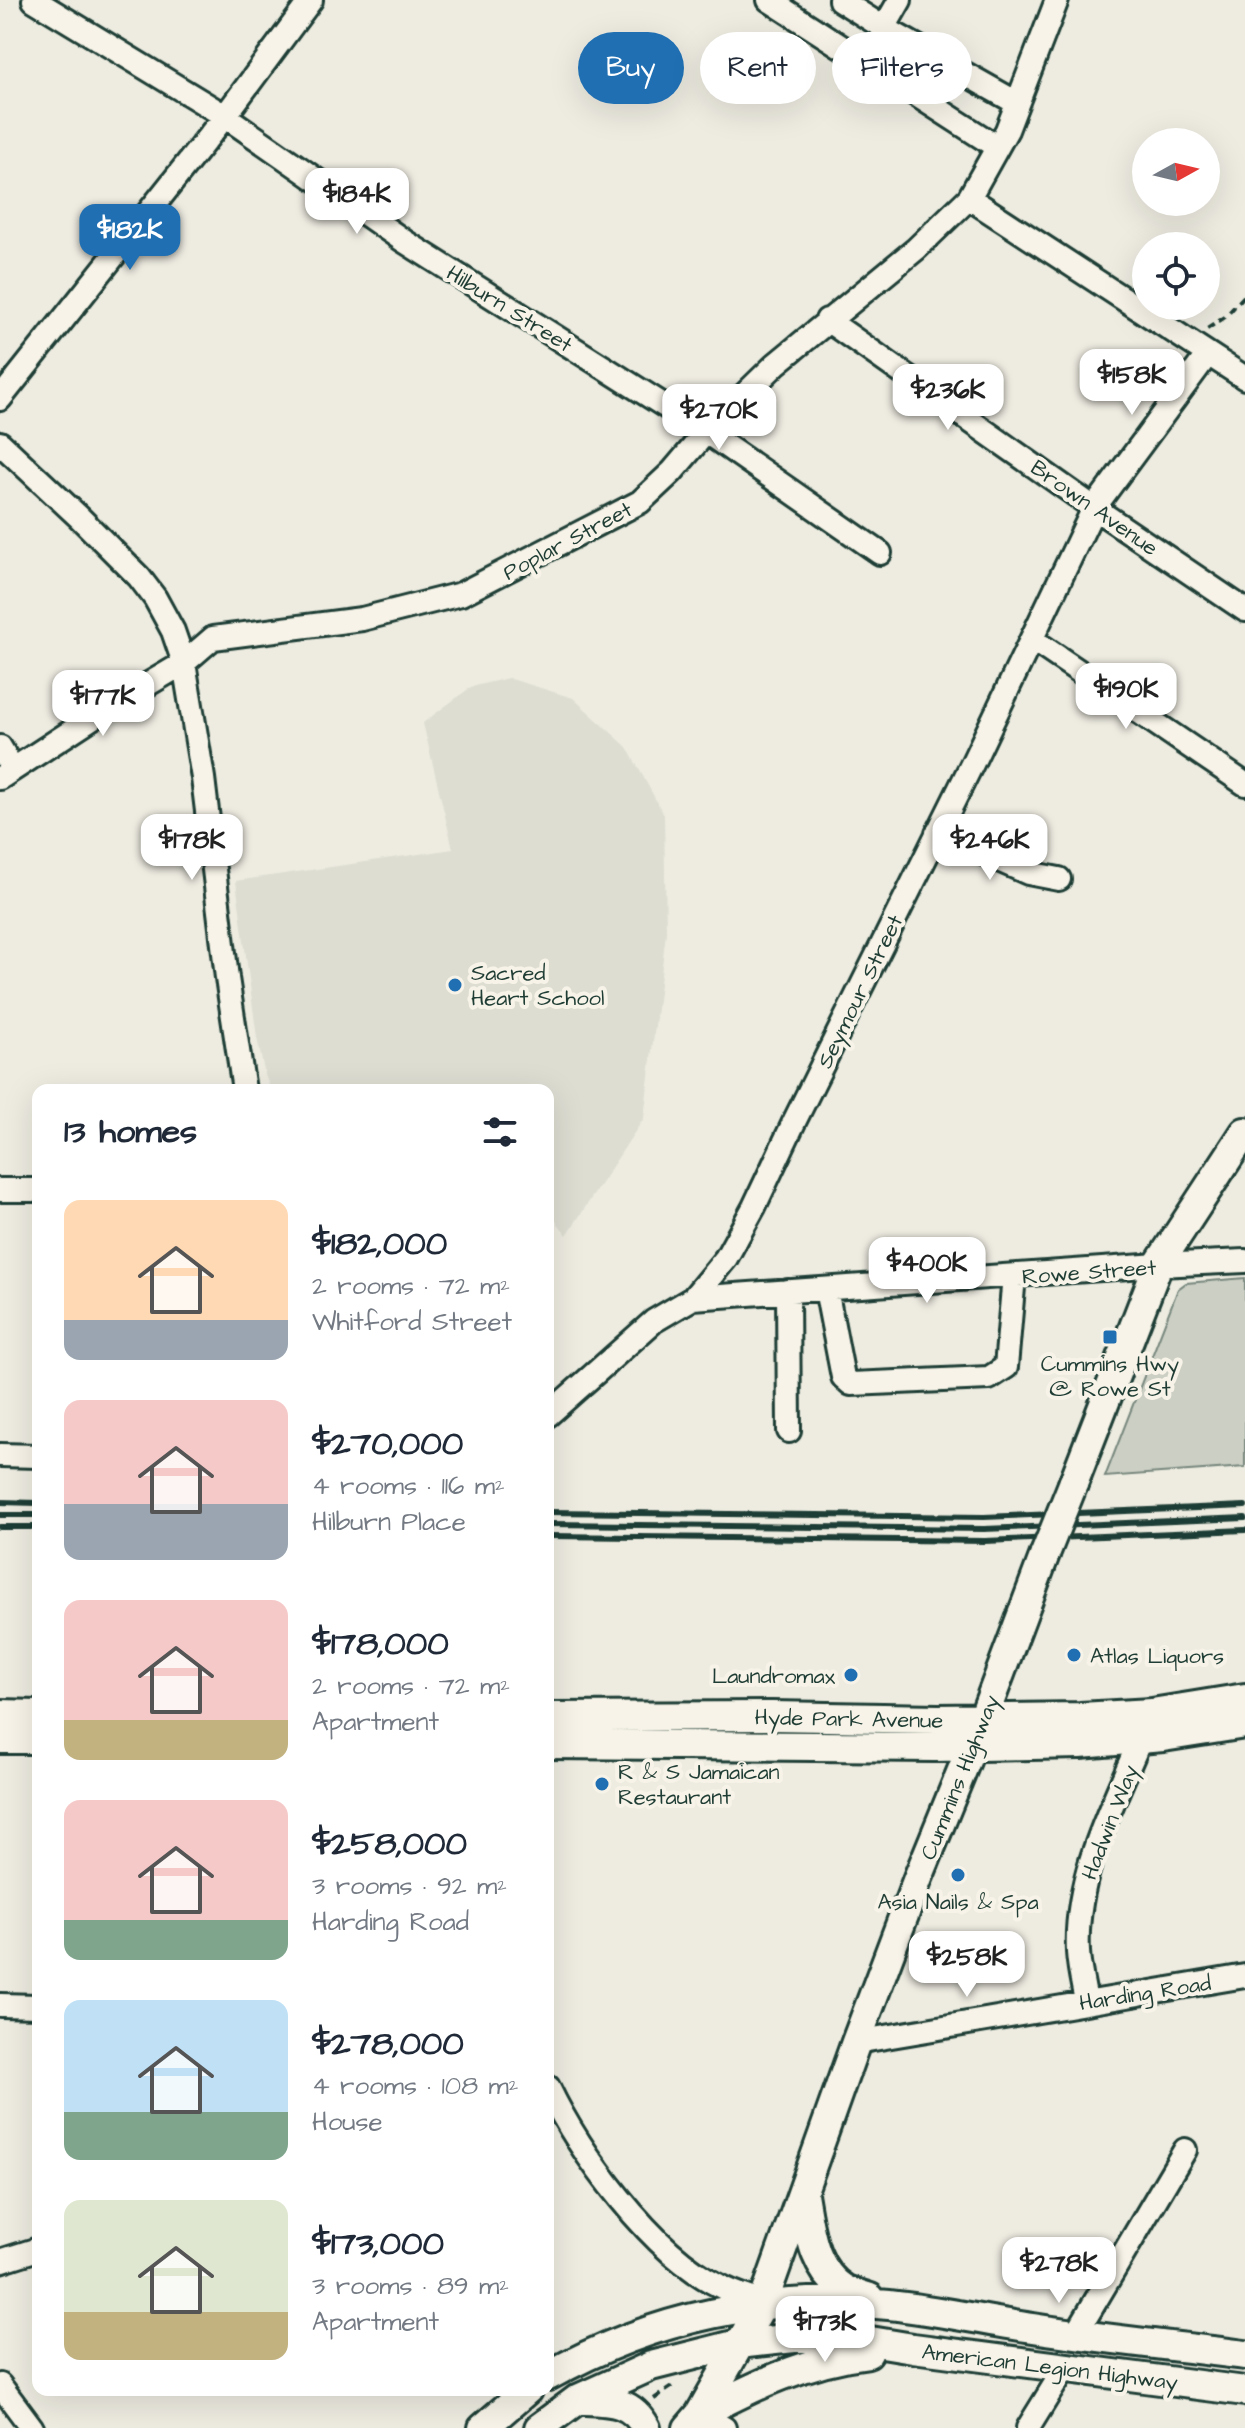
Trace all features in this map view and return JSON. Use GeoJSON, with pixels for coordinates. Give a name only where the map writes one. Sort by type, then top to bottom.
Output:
{"type":"FeatureCollection","features":[{"type":"Feature","properties":{"kind":"main road","name":"Cummins Highway"},"geometry":{"type":"LineString","coordinates":[[694,2421],[763,2303],[918,1878],[983,1719],[1158,1265],[1245,1132]]}},
{"type":"Feature","properties":{"kind":"main road","name":"Hyde Park Avenue"},"geometry":{"type":"LineString","coordinates":[[554,1717],[983,1719],[1135,1715],[1245,1698]]}},
{"type":"Feature","properties":{"kind":"main road"},"geometry":{"type":"LineString","coordinates":[[0,1714],[32,1715]]}},
{"type":"Feature","properties":{"kind":"main road","name":"Hyde Park Avenue"},"geometry":{"type":"LineString","coordinates":[[554,1744],[1080,1744],[1140,1740],[1245,1724]]}},
{"type":"Feature","properties":{"kind":"main road"},"geometry":{"type":"LineString","coordinates":[[0,1739],[32,1739]]}},
{"type":"Feature","properties":{"kind":"main road"},"geometry":{"type":"LineString","coordinates":[[802,2193],[812,2246],[827,2273],[845,2289],[889,2305]]}},
{"type":"Feature","properties":{"kind":"main road","name":"American Legion Highway"},"geometry":{"type":"LineString","coordinates":[[554,2373],[585,2355],[665,2324],[763,2303],[889,2305],[1076,2334],[1245,2355]]}},
{"type":"Feature","properties":{"kind":"main road","name":"American Legion Highway"},"geometry":{"type":"LineString","coordinates":[[539,2428],[578,2399],[651,2366],[738,2344],[794,2338],[852,2338],[1245,2391]]}},
{"type":"Feature","properties":{"kind":"main road"},"geometry":{"type":"LineString","coordinates":[[694,2421],[754,2386],[810,2364],[834,2357],[913,2348]]}},
{"type":"Feature","properties":{"kind":"main road"},"geometry":{"type":"LineString","coordinates":[[483,2428],[520,2396]]}},
{"type":"Feature","properties":{"kind":"main road"},"geometry":{"type":"LineString","coordinates":[[578,2399],[614,2401],[639,2414],[646,2428]]}},
{"type":"Feature","properties":{"kind":"street","name":"Hilburn Street"},"geometry":{"type":"LineString","coordinates":[[34,0],[225,116],[404,241],[706,432],[880,553]]}},
{"type":"Feature","properties":{"kind":"street"},"geometry":{"type":"LineString","coordinates":[[0,399],[225,116],[311,0]]}},
{"type":"Feature","properties":{"kind":"street"},"geometry":{"type":"LineString","coordinates":[[769,0],[997,147]]}},
{"type":"Feature","properties":{"kind":"street"},"geometry":{"type":"LineString","coordinates":[[840,0],[1017,103]]}},
{"type":"Feature","properties":{"kind":"street"},"geometry":{"type":"LineString","coordinates":[[884,28],[900,0]]}},
{"type":"Feature","properties":{"kind":"street","name":"Poplar Street"},"geometry":{"type":"LineString","coordinates":[[7,773],[184,663],[213,638],[362,619],[461,594],[640,502],[776,364],[916,249],[969,198],[1007,130],[1057,0]]}},
{"type":"Feature","properties":{"kind":"street"},"geometry":{"type":"LineString","coordinates":[[969,198],[1245,378]]}},
{"type":"Feature","properties":{"kind":"street","name":"Brown Avenue"},"geometry":{"type":"LineString","coordinates":[[827,320],[1245,610]]}},
{"type":"Feature","properties":{"kind":"street","name":"Seymour Street"},"geometry":{"type":"LineString","coordinates":[[554,1410],[654,1321],[693,1298],[726,1258],[1033,640],[1094,508],[1208,354]]}},
{"type":"Feature","properties":{"kind":"street"},"geometry":{"type":"LineString","coordinates":[[0,443],[139,577],[173,631],[184,663],[203,778],[243,1084]]}},
{"type":"Feature","properties":{"kind":"street"},"geometry":{"type":"LineString","coordinates":[[1033,640],[1245,784]]}},
{"type":"Feature","properties":{"kind":"street"},"geometry":{"type":"LineString","coordinates":[[0,747],[7,773]]}},
{"type":"Feature","properties":{"kind":"street"},"geometry":{"type":"LineString","coordinates":[[937,833],[1028,873],[1059,879]]}},
{"type":"Feature","properties":{"kind":"street"},"geometry":{"type":"LineString","coordinates":[[0,1190],[32,1190]]}},
{"type":"Feature","properties":{"kind":"street","name":"Rowe Street"},"geometry":{"type":"LineString","coordinates":[[693,1298],[1245,1261]]}},
{"type":"Feature","properties":{"kind":"street"},"geometry":{"type":"LineString","coordinates":[[826,1289],[843,1377],[851,1384],[989,1378],[1006,1367],[1014,1276]]}},
{"type":"Feature","properties":{"kind":"street"},"geometry":{"type":"LineString","coordinates":[[788,1291],[789,1431]]}},
{"type":"Feature","properties":{"kind":"street"},"geometry":{"type":"LineString","coordinates":[[0,1455],[32,1456]]}},
{"type":"Feature","properties":{"kind":"street","name":"Hadwin Way"},"geometry":{"type":"LineString","coordinates":[[1086,2001],[1078,1954],[1083,1892],[1097,1841],[1140,1740]]}},
{"type":"Feature","properties":{"kind":"street","name":"Harding Road"},"geometry":{"type":"LineString","coordinates":[[856,2042],[1245,1976]]}},
{"type":"Feature","properties":{"kind":"street"},"geometry":{"type":"LineString","coordinates":[[0,2005],[32,2006]]}},
{"type":"Feature","properties":{"kind":"street"},"geometry":{"type":"LineString","coordinates":[[554,2100],[614,2192],[669,2252],[717,2285],[763,2303]]}},
{"type":"Feature","properties":{"kind":"street"},"geometry":{"type":"LineString","coordinates":[[1076,2334],[1185,2150]]}},
{"type":"Feature","properties":{"kind":"street"},"geometry":{"type":"LineString","coordinates":[[0,2261],[32,2251]]}},
{"type":"Feature","properties":{"kind":"street"},"geometry":{"type":"LineString","coordinates":[[1028,2428],[1065,2368]]}},
{"type":"Feature","properties":{"kind":"street"},"geometry":{"type":"LineString","coordinates":[[0,2385],[32,2428]]}},
{"type":"Feature","properties":{"kind":"street"},"geometry":{"type":"LineString","coordinates":[[694,2421],[724,2428]]}},
{"type":"Feature","properties":{"kind":"path"},"geometry":{"type":"LineString","coordinates":[[1208,354],[1205,330],[1225,317],[1245,295]]}},
{"type":"Feature","properties":{"kind":"shaded area","name":"Sacred Heart School"},"geometry":{"type":"Polygon","coordinates":[[[508,678],[573,698],[627,747],[664,815],[666,932],[644,1118],[567,1235],[554,1219],[554,1084],[269,1084],[257,1038],[236,881],[453,849],[423,723],[471,687],[508,678]]]}},
{"type":"Feature","properties":{"kind":"shaded area"},"geometry":{"type":"Polygon","coordinates":[[[1245,1278],[1245,1467],[1105,1477],[1178,1289],[1186,1283],[1245,1278]]]}},
{"type":"Feature","properties":{"kind":"railway"},"geometry":{"type":"LineString","coordinates":[[0,1502],[32,1503]]}},
{"type":"Feature","properties":{"kind":"railway"},"geometry":{"type":"LineString","coordinates":[[554,1512],[984,1517],[1245,1506]]}},
{"type":"Feature","properties":{"kind":"railway"},"geometry":{"type":"LineString","coordinates":[[0,1515],[32,1515]]}},
{"type":"Feature","properties":{"kind":"railway"},"geometry":{"type":"LineString","coordinates":[[554,1524],[984,1529],[1245,1518]]}},
{"type":"Feature","properties":{"kind":"railway"},"geometry":{"type":"LineString","coordinates":[[0,1527],[32,1527]]}},
{"type":"Feature","properties":{"kind":"railway"},"geometry":{"type":"LineString","coordinates":[[554,1536],[985,1541],[1245,1530]]}},
{"type":"Feature","properties":{"kind":"place","name":"Sacred Heart School"},"geometry":{"type":"Point","coordinates":[455,985]}},
{"type":"Feature","properties":{"kind":"place","name":"Cummins Hwy @ Rowe St"},"geometry":{"type":"Point","coordinates":[1110,1337]}},
{"type":"Feature","properties":{"kind":"place","name":"Atlas Liquors"},"geometry":{"type":"Point","coordinates":[1074,1655]}},
{"type":"Feature","properties":{"kind":"place","name":"Laundromax"},"geometry":{"type":"Point","coordinates":[851,1675]}},
{"type":"Feature","properties":{"kind":"place","name":"R & S Jamaican Restaurant"},"geometry":{"type":"Point","coordinates":[602,1784]}},
{"type":"Feature","properties":{"kind":"place","name":"Asia Nails & Spa"},"geometry":{"type":"Point","coordinates":[958,1875]}}]}
